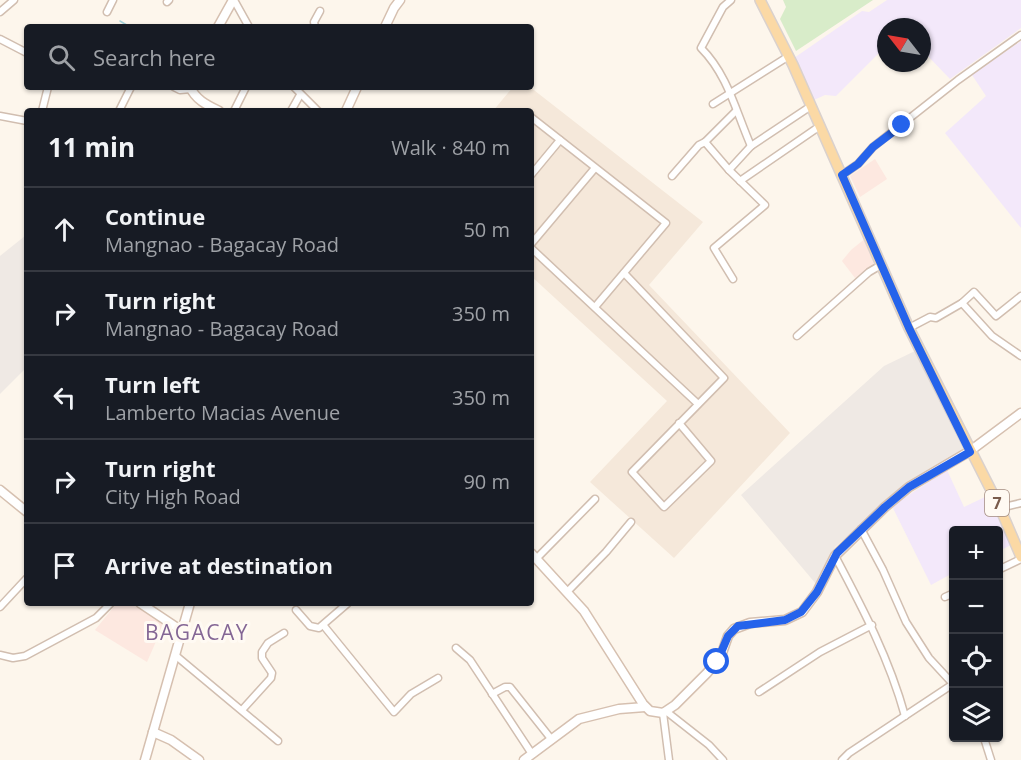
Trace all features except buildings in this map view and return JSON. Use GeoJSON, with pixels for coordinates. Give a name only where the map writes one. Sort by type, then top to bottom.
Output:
{"type":"FeatureCollection","features":[{"type":"Feature","properties":{"kind":"main road","name":"7"},"geometry":{"type":"LineString","coordinates":[[760,0],[812,106],[909,328],[1000,508],[1021,558]]}},
{"type":"Feature","properties":{"kind":"street"},"geometry":{"type":"LineString","coordinates":[[0,12],[14,0]]}},
{"type":"Feature","properties":{"kind":"street"},"geometry":{"type":"LineString","coordinates":[[107,12],[113,0]]}},
{"type":"Feature","properties":{"kind":"street"},"geometry":{"type":"LineString","coordinates":[[220,24],[233,0]]}},
{"type":"Feature","properties":{"kind":"street"},"geometry":{"type":"LineString","coordinates":[[233,0],[247,24]]}},
{"type":"Feature","properties":{"kind":"street"},"geometry":{"type":"LineString","coordinates":[[731,0],[723,7],[701,48],[712,59],[731,92],[736,111],[751,146]]}},
{"type":"Feature","properties":{"kind":"street"},"geometry":{"type":"LineString","coordinates":[[386,24],[397,3]]}},
{"type":"Feature","properties":{"kind":"street"},"geometry":{"type":"LineString","coordinates":[[314,24],[320,11]]}},
{"type":"Feature","properties":{"kind":"street"},"geometry":{"type":"LineString","coordinates":[[842,175],[858,164],[873,147],[958,80],[1021,35]]}},
{"type":"Feature","properties":{"kind":"street"},"geometry":{"type":"LineString","coordinates":[[0,39],[24,51]]}},
{"type":"Feature","properties":{"kind":"street"},"geometry":{"type":"LineString","coordinates":[[712,104],[789,56]]}},
{"type":"Feature","properties":{"kind":"street"},"geometry":{"type":"LineString","coordinates":[[43,108],[47,90]]}},
{"type":"Feature","properties":{"kind":"street"},"geometry":{"type":"LineString","coordinates":[[120,108],[130,90]]}},
{"type":"Feature","properties":{"kind":"street"},"geometry":{"type":"LineString","coordinates":[[193,90],[202,102],[213,108]]}},
{"type":"Feature","properties":{"kind":"street"},"geometry":{"type":"LineString","coordinates":[[236,108],[244,90]]}},
{"type":"Feature","properties":{"kind":"street"},"geometry":{"type":"LineString","coordinates":[[297,90],[315,108]]}},
{"type":"Feature","properties":{"kind":"street"},"geometry":{"type":"LineString","coordinates":[[347,108],[356,90]]}},
{"type":"Feature","properties":{"kind":"street"},"geometry":{"type":"LineString","coordinates":[[293,108],[300,94]]}},
{"type":"Feature","properties":{"kind":"street"},"geometry":{"type":"LineString","coordinates":[[729,170],[751,146],[812,106]]}},
{"type":"Feature","properties":{"kind":"street"},"geometry":{"type":"LineString","coordinates":[[672,176],[699,145],[705,142],[736,111]]}},
{"type":"Feature","properties":{"kind":"street"},"geometry":{"type":"LineString","coordinates":[[0,116],[24,120]]}},
{"type":"Feature","properties":{"kind":"street"},"geometry":{"type":"LineString","coordinates":[[534,119],[666,223],[595,307]]}},
{"type":"Feature","properties":{"kind":"street"},"geometry":{"type":"LineString","coordinates":[[740,181],[820,126]]}},
{"type":"Feature","properties":{"kind":"street"},"geometry":{"type":"LineString","coordinates":[[534,171],[560,140]]}},
{"type":"Feature","properties":{"kind":"street"},"geometry":{"type":"LineString","coordinates":[[705,142],[729,170],[765,205],[714,248],[733,279]]}},
{"type":"Feature","properties":{"kind":"street"},"geometry":{"type":"LineString","coordinates":[[534,242],[595,168]]}},
{"type":"Feature","properties":{"kind":"street"},"geometry":{"type":"LineString","coordinates":[[534,249],[698,404]]}},
{"type":"Feature","properties":{"kind":"street"},"geometry":{"type":"LineString","coordinates":[[797,336],[869,272],[881,265]]}},
{"type":"Feature","properties":{"kind":"street"},"geometry":{"type":"LineString","coordinates":[[624,273],[724,378],[632,472],[664,507],[711,461],[680,423]]}},
{"type":"Feature","properties":{"kind":"street"},"geometry":{"type":"LineString","coordinates":[[909,328],[930,317],[936,318],[962,303],[974,292],[996,316],[1021,296]]}},
{"type":"Feature","properties":{"kind":"street"},"geometry":{"type":"LineString","coordinates":[[962,303],[992,336],[1021,356]]}},
{"type":"Feature","properties":{"kind":"street"},"geometry":{"type":"LineString","coordinates":[[665,713],[695,687],[717,662],[728,636],[734,629],[750,623],[785,620],[801,612],[817,592],[835,556],[885,507],[909,487],[970,452],[1021,413]]}},
{"type":"Feature","properties":{"kind":"street"},"geometry":{"type":"LineString","coordinates":[[0,490],[24,510]]}},
{"type":"Feature","properties":{"kind":"street"},"geometry":{"type":"LineString","coordinates":[[595,499],[534,556],[584,611],[645,706],[655,713],[665,713],[709,745],[723,760]]}},
{"type":"Feature","properties":{"kind":"street"},"geometry":{"type":"LineString","coordinates":[[1000,508],[1021,503]]}},
{"type":"Feature","properties":{"kind":"street"},"geometry":{"type":"LineString","coordinates":[[567,592],[631,522]]}},
{"type":"Feature","properties":{"kind":"street"},"geometry":{"type":"LineString","coordinates":[[861,530],[883,570],[906,622],[929,658],[949,680]]}},
{"type":"Feature","properties":{"kind":"street"},"geometry":{"type":"LineString","coordinates":[[835,556],[872,625],[895,680],[905,716]]}},
{"type":"Feature","properties":{"kind":"street"},"geometry":{"type":"LineString","coordinates":[[1003,568],[1021,558]]}},
{"type":"Feature","properties":{"kind":"street"},"geometry":{"type":"LineString","coordinates":[[0,607],[24,581]]}},
{"type":"Feature","properties":{"kind":"street"},"geometry":{"type":"LineString","coordinates":[[945,597],[949,595]]}},
{"type":"Feature","properties":{"kind":"street"},"geometry":{"type":"LineString","coordinates":[[0,655],[13,658],[25,656],[96,618],[108,606]]}},
{"type":"Feature","properties":{"kind":"street"},"geometry":{"type":"LineString","coordinates":[[144,606],[182,631]]}},
{"type":"Feature","properties":{"kind":"street"},"geometry":{"type":"LineString","coordinates":[[145,760],[189,606]]}},
{"type":"Feature","properties":{"kind":"street"},"geometry":{"type":"LineString","coordinates":[[296,610],[310,626],[316,628],[324,626],[345,606]]}},
{"type":"Feature","properties":{"kind":"street"},"geometry":{"type":"LineString","coordinates":[[759,692],[820,652],[872,625]]}},
{"type":"Feature","properties":{"kind":"street"},"geometry":{"type":"LineString","coordinates":[[324,626],[394,712],[411,694],[438,678]]}},
{"type":"Feature","properties":{"kind":"street"},"geometry":{"type":"LineString","coordinates":[[242,710],[271,678],[272,673],[262,658],[262,652],[268,643],[284,633]]}},
{"type":"Feature","properties":{"kind":"street"},"geometry":{"type":"LineString","coordinates":[[456,648],[470,660],[532,754]]}},
{"type":"Feature","properties":{"kind":"street"},"geometry":{"type":"LineString","coordinates":[[175,655],[278,741]]}},
{"type":"Feature","properties":{"kind":"street"},"geometry":{"type":"LineString","coordinates":[[492,694],[505,687],[510,687],[552,740]]}},
{"type":"Feature","properties":{"kind":"street"},"geometry":{"type":"LineString","coordinates":[[842,760],[849,753],[949,687]]}},
{"type":"Feature","properties":{"kind":"street"},"geometry":{"type":"LineString","coordinates":[[524,760],[579,719],[619,709],[645,706]]}},
{"type":"Feature","properties":{"kind":"street"},"geometry":{"type":"LineString","coordinates":[[665,713],[669,760]]}},
{"type":"Feature","properties":{"kind":"street"},"geometry":{"type":"LineString","coordinates":[[153,732],[171,740],[199,760]]}},
{"type":"Feature","properties":{"kind":"street"},"geometry":{"type":"LineString","coordinates":[[985,742],[991,760]]}},
{"type":"Feature","properties":{"kind":"shaded area"},"geometry":{"type":"Polygon","coordinates":[[[887,0],[1021,0],[1021,28],[950,79],[931,59],[931,18],[877,18],[877,55],[836,96],[825,95],[814,100],[794,58],[862,11],[869,12],[887,0]]]}},
{"type":"Feature","properties":{"kind":"shaded area"},"geometry":{"type":"Polygon","coordinates":[[[1021,41],[1021,228],[945,133],[986,96],[972,75],[1021,41]]]}},
{"type":"Feature","properties":{"kind":"shaded area"},"geometry":{"type":"Polygon","coordinates":[[[510,90],[534,90],[703,222],[649,285],[790,433],[674,558],[590,482],[667,401],[534,279],[534,108],[496,108],[510,90]]]}},
{"type":"Feature","properties":{"kind":"shaded area"},"geometry":{"type":"Polygon","coordinates":[[[875,159],[887,179],[860,197],[850,176],[875,159]]]}},
{"type":"Feature","properties":{"kind":"shaded area"},"geometry":{"type":"Polygon","coordinates":[[[24,237],[24,370],[0,394],[0,256],[24,237]]]}},
{"type":"Feature","properties":{"kind":"shaded area"},"geometry":{"type":"Polygon","coordinates":[[[866,238],[878,261],[855,278],[842,261],[866,238]]]}},
{"type":"Feature","properties":{"kind":"shaded area"},"geometry":{"type":"Polygon","coordinates":[[[917,350],[965,450],[902,489],[835,547],[816,584],[741,495],[884,366],[917,350]]]}},
{"type":"Feature","properties":{"kind":"shaded area"},"geometry":{"type":"Polygon","coordinates":[[[947,470],[964,507],[987,496],[1002,526],[949,526],[949,575],[931,585],[892,506],[947,470]]]}},
{"type":"Feature","properties":{"kind":"shaded area"},"geometry":{"type":"Polygon","coordinates":[[[1003,529],[1011,545],[1003,549],[1003,529]]]}},
{"type":"Feature","properties":{"kind":"shaded area"},"geometry":{"type":"Polygon","coordinates":[[[115,606],[134,606],[164,623],[147,662],[95,630],[115,606]]]}},
{"type":"Feature","properties":{"kind":"green space"},"geometry":{"type":"Polygon","coordinates":[[[783,0],[873,0],[796,51],[780,19],[786,7],[783,0]]]}},
{"type":"Feature","properties":{"kind":"waterway"},"geometry":{"type":"LineString","coordinates":[[120,21],[125,24]]}},
{"type":"Feature","properties":{"kind":"district","name":"BAGACAY"},"geometry":{"type":"Point","coordinates":[197,632]}},
{"type":"Feature","properties":{"kind":"route"},"geometry":{"type":"LineString","coordinates":[[717,662],[728,636],[738,626],[785,620],[806,608],[837,553],[885,507],[909,487],[970,452],[909,328],[842,175],[902,125]]}}]}
